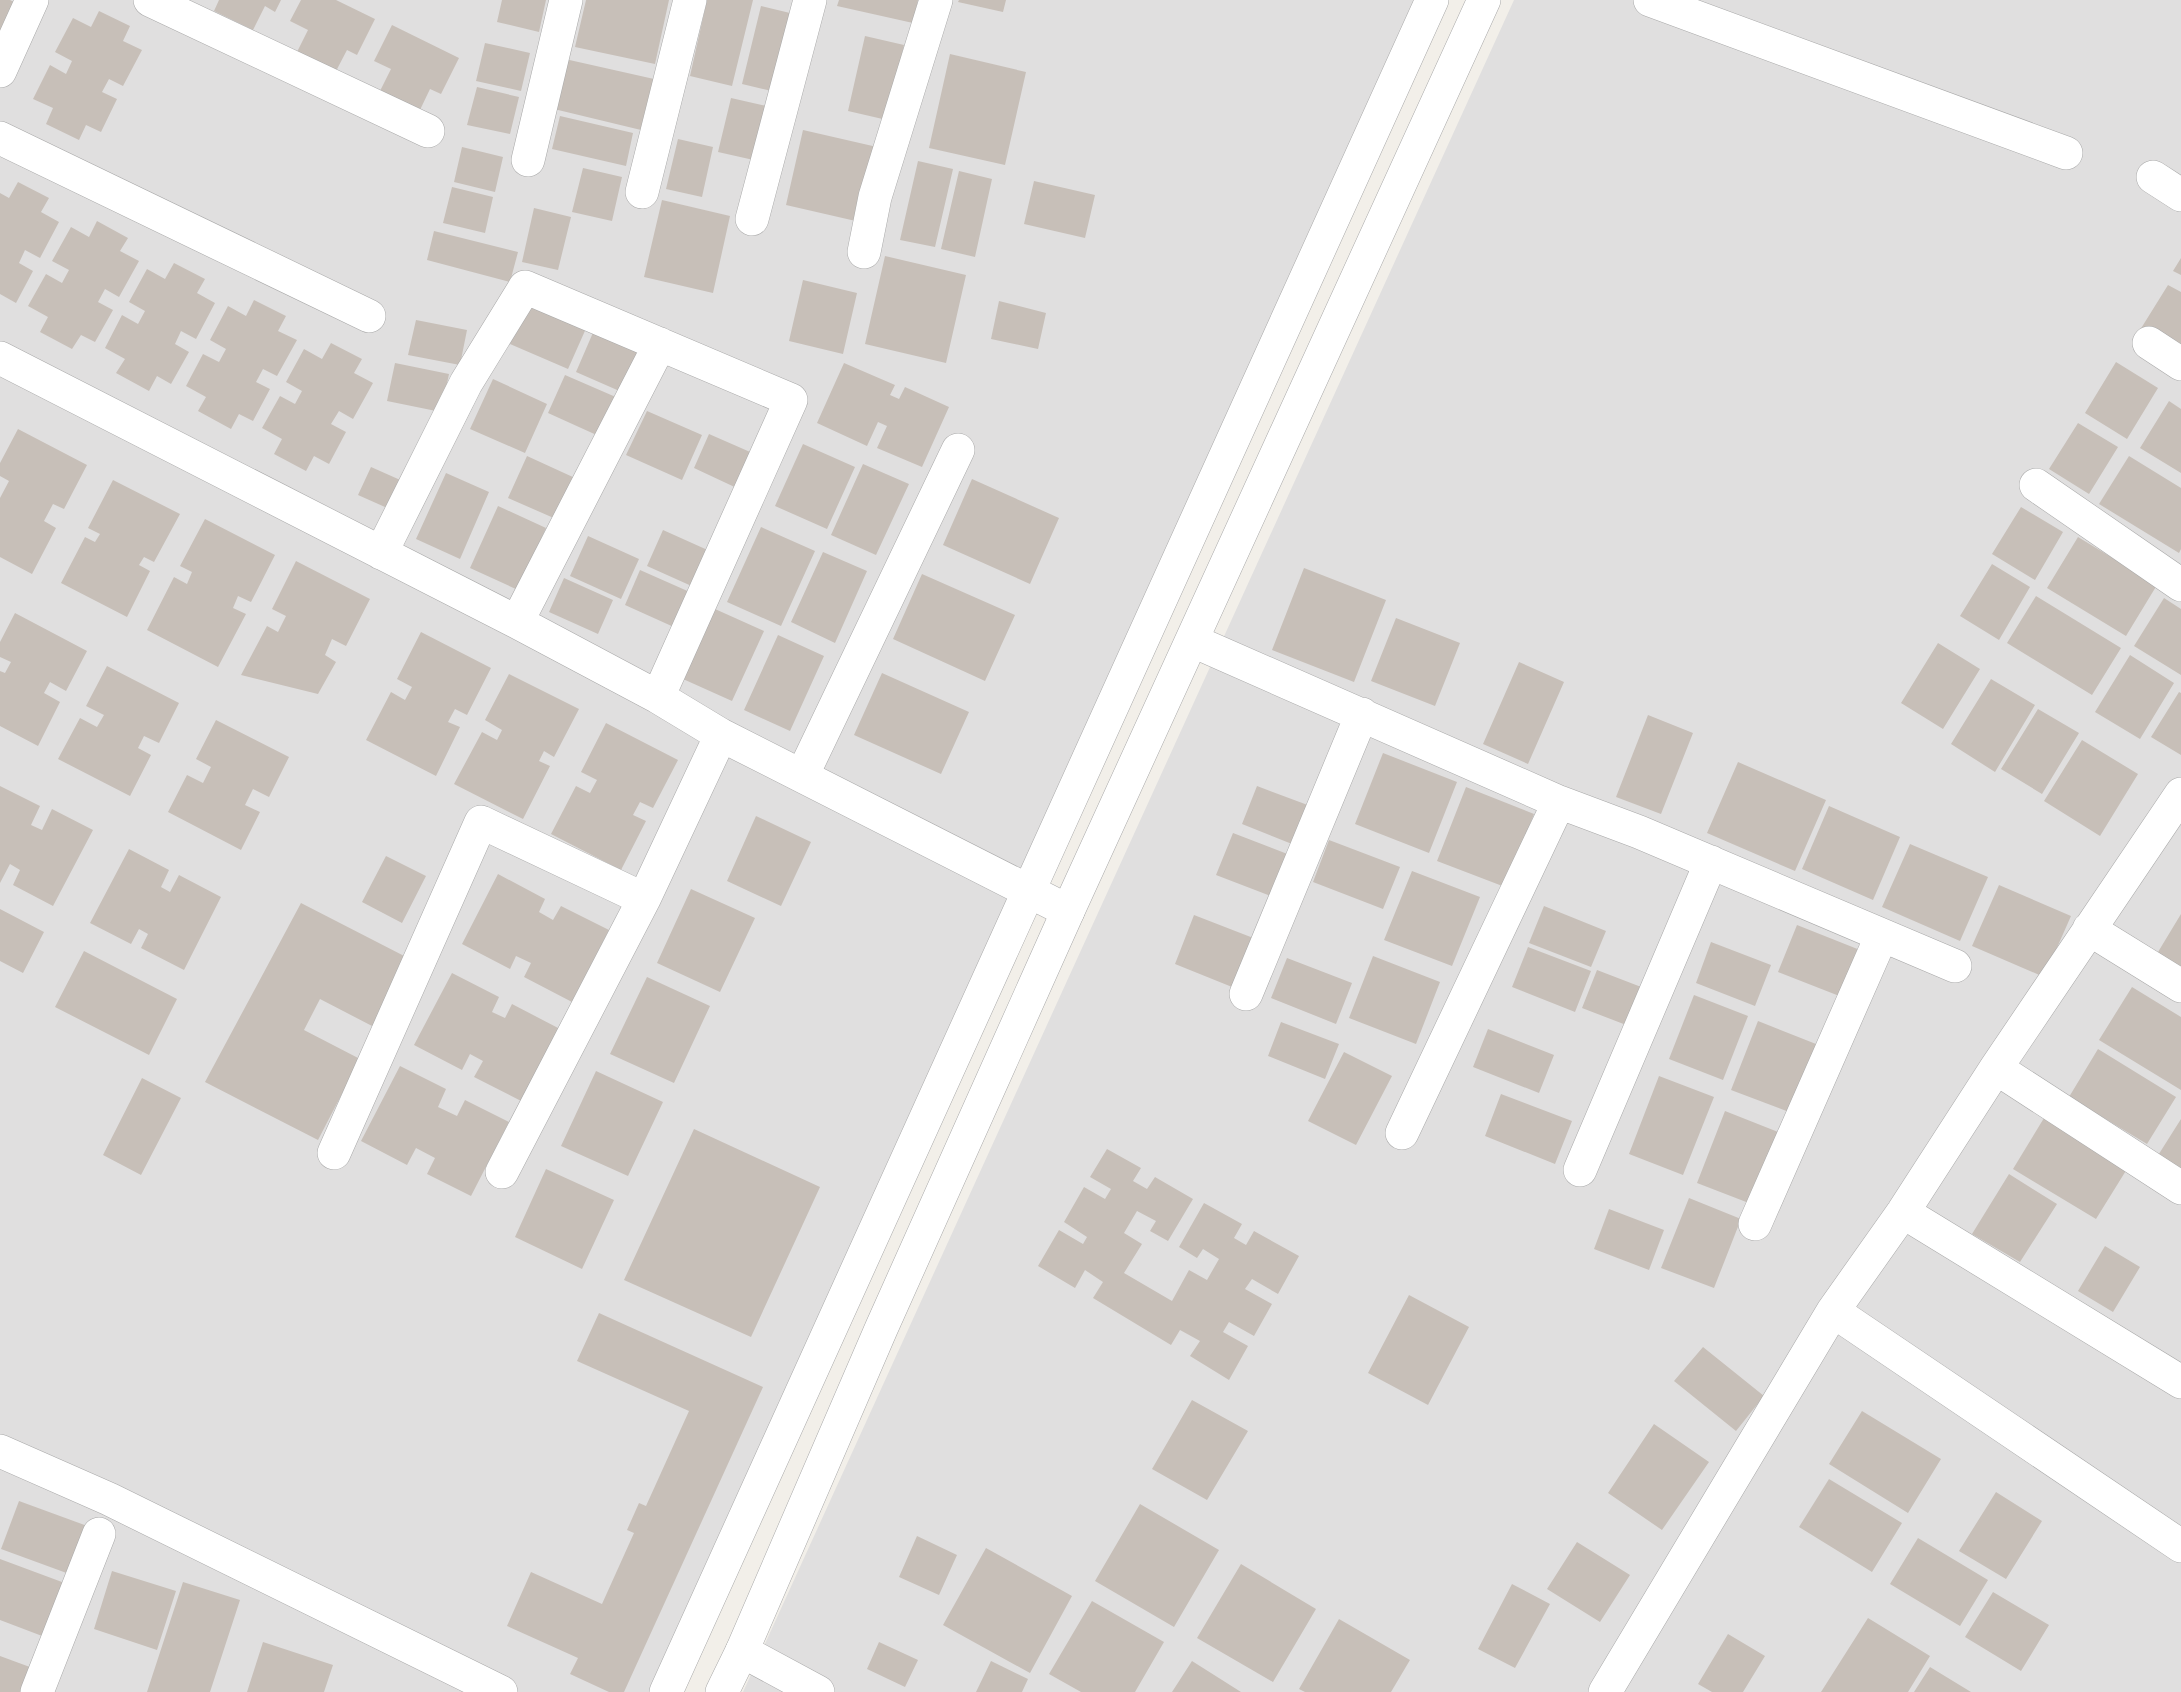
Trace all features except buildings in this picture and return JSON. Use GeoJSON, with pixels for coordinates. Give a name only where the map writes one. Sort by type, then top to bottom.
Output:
{"type":"FeatureCollection","features":[{"type":"Feature","properties":{"kind":"street"},"geometry":{"type":"LineString","coordinates":[[0,71],[32,0]]}},
{"type":"Feature","properties":{"kind":"street"},"geometry":{"type":"LineString","coordinates":[[150,0],[428,131]]}},
{"type":"Feature","properties":{"kind":"street"},"geometry":{"type":"LineString","coordinates":[[528,160],[566,0]]}},
{"type":"Feature","properties":{"kind":"street"},"geometry":{"type":"LineString","coordinates":[[642,192],[690,0]]}},
{"type":"Feature","properties":{"kind":"street"},"geometry":{"type":"LineString","coordinates":[[752,219],[810,0]]}},
{"type":"Feature","properties":{"kind":"street"},"geometry":{"type":"LineString","coordinates":[[864,252],[875,197],[936,0]]}},
{"type":"Feature","properties":{"kind":"street"},"geometry":{"type":"LineString","coordinates":[[666,1692],[1432,0]]}},
{"type":"Feature","properties":{"kind":"street"},"geometry":{"type":"LineString","coordinates":[[722,1692],[1068,911],[1484,0]]}},
{"type":"Feature","properties":{"kind":"street"},"geometry":{"type":"LineString","coordinates":[[1650,0],[2066,153]]}},
{"type":"Feature","properties":{"kind":"street"},"geometry":{"type":"LineString","coordinates":[[0,138],[369,316]]}},
{"type":"Feature","properties":{"kind":"street"},"geometry":{"type":"LineString","coordinates":[[2152,177],[2181,195]]}},
{"type":"Feature","properties":{"kind":"street"},"geometry":{"type":"LineString","coordinates":[[381,552],[466,383],[525,287],[791,400],[658,697]]}},
{"type":"Feature","properties":{"kind":"street"},"geometry":{"type":"LineString","coordinates":[[2149,343],[2181,364]]}},
{"type":"Feature","properties":{"kind":"street"},"geometry":{"type":"LineString","coordinates":[[517,622],[660,344]]}},
{"type":"Feature","properties":{"kind":"street"},"geometry":{"type":"LineString","coordinates":[[0,358],[517,622],[658,697],[721,735],[1068,911]]}},
{"type":"Feature","properties":{"kind":"street"},"geometry":{"type":"LineString","coordinates":[[802,776],[958,450]]}},
{"type":"Feature","properties":{"kind":"street"},"geometry":{"type":"LineString","coordinates":[[2036,485],[2181,585]]}},
{"type":"Feature","properties":{"kind":"street"},"geometry":{"type":"LineString","coordinates":[[1193,641],[1559,802],[1711,862],[1955,966]]}},
{"type":"Feature","properties":{"kind":"street"},"geometry":{"type":"LineString","coordinates":[[1245,994],[1362,714]]}},
{"type":"Feature","properties":{"kind":"street"},"geometry":{"type":"LineString","coordinates":[[502,1172],[644,898],[721,735]]}},
{"type":"Feature","properties":{"kind":"street"},"geometry":{"type":"LineString","coordinates":[[1605,1692],[1833,1311],[1903,1212],[1996,1068],[2181,794]]}},
{"type":"Feature","properties":{"kind":"street"},"geometry":{"type":"LineString","coordinates":[[1402,1133],[1559,802]]}},
{"type":"Feature","properties":{"kind":"street"},"geometry":{"type":"LineString","coordinates":[[334,1153],[481,822],[644,898]]}},
{"type":"Feature","properties":{"kind":"street"},"geometry":{"type":"LineString","coordinates":[[1580,1170],[1711,862]]}},
{"type":"Feature","properties":{"kind":"street"},"geometry":{"type":"LineString","coordinates":[[2089,929],[2181,986]]}},
{"type":"Feature","properties":{"kind":"street"},"geometry":{"type":"LineString","coordinates":[[1755,1224],[1882,935]]}},
{"type":"Feature","properties":{"kind":"street"},"geometry":{"type":"LineString","coordinates":[[1996,1068],[2181,1188]]}},
{"type":"Feature","properties":{"kind":"street"},"geometry":{"type":"LineString","coordinates":[[1903,1212],[2181,1382]]}},
{"type":"Feature","properties":{"kind":"street"},"geometry":{"type":"LineString","coordinates":[[1833,1311],[2181,1546]]}},
{"type":"Feature","properties":{"kind":"street"},"geometry":{"type":"LineString","coordinates":[[0,1451],[109,1498],[501,1692]]}},
{"type":"Feature","properties":{"kind":"street"},"geometry":{"type":"LineString","coordinates":[[37,1692],[99,1534]]}},
{"type":"Feature","properties":{"kind":"street"},"geometry":{"type":"LineString","coordinates":[[742,1651],[818,1692]]}},
{"type":"Feature","properties":{"kind":"shaded area"},"geometry":{"type":"Polygon","coordinates":[[[0,0],[1441,0],[672,1692],[0,1692],[0,0]]]}},
{"type":"Feature","properties":{"kind":"shaded area"},"geometry":{"type":"Polygon","coordinates":[[[1514,0],[2181,0],[2181,1692],[743,1692],[1514,0]]]}}]}
